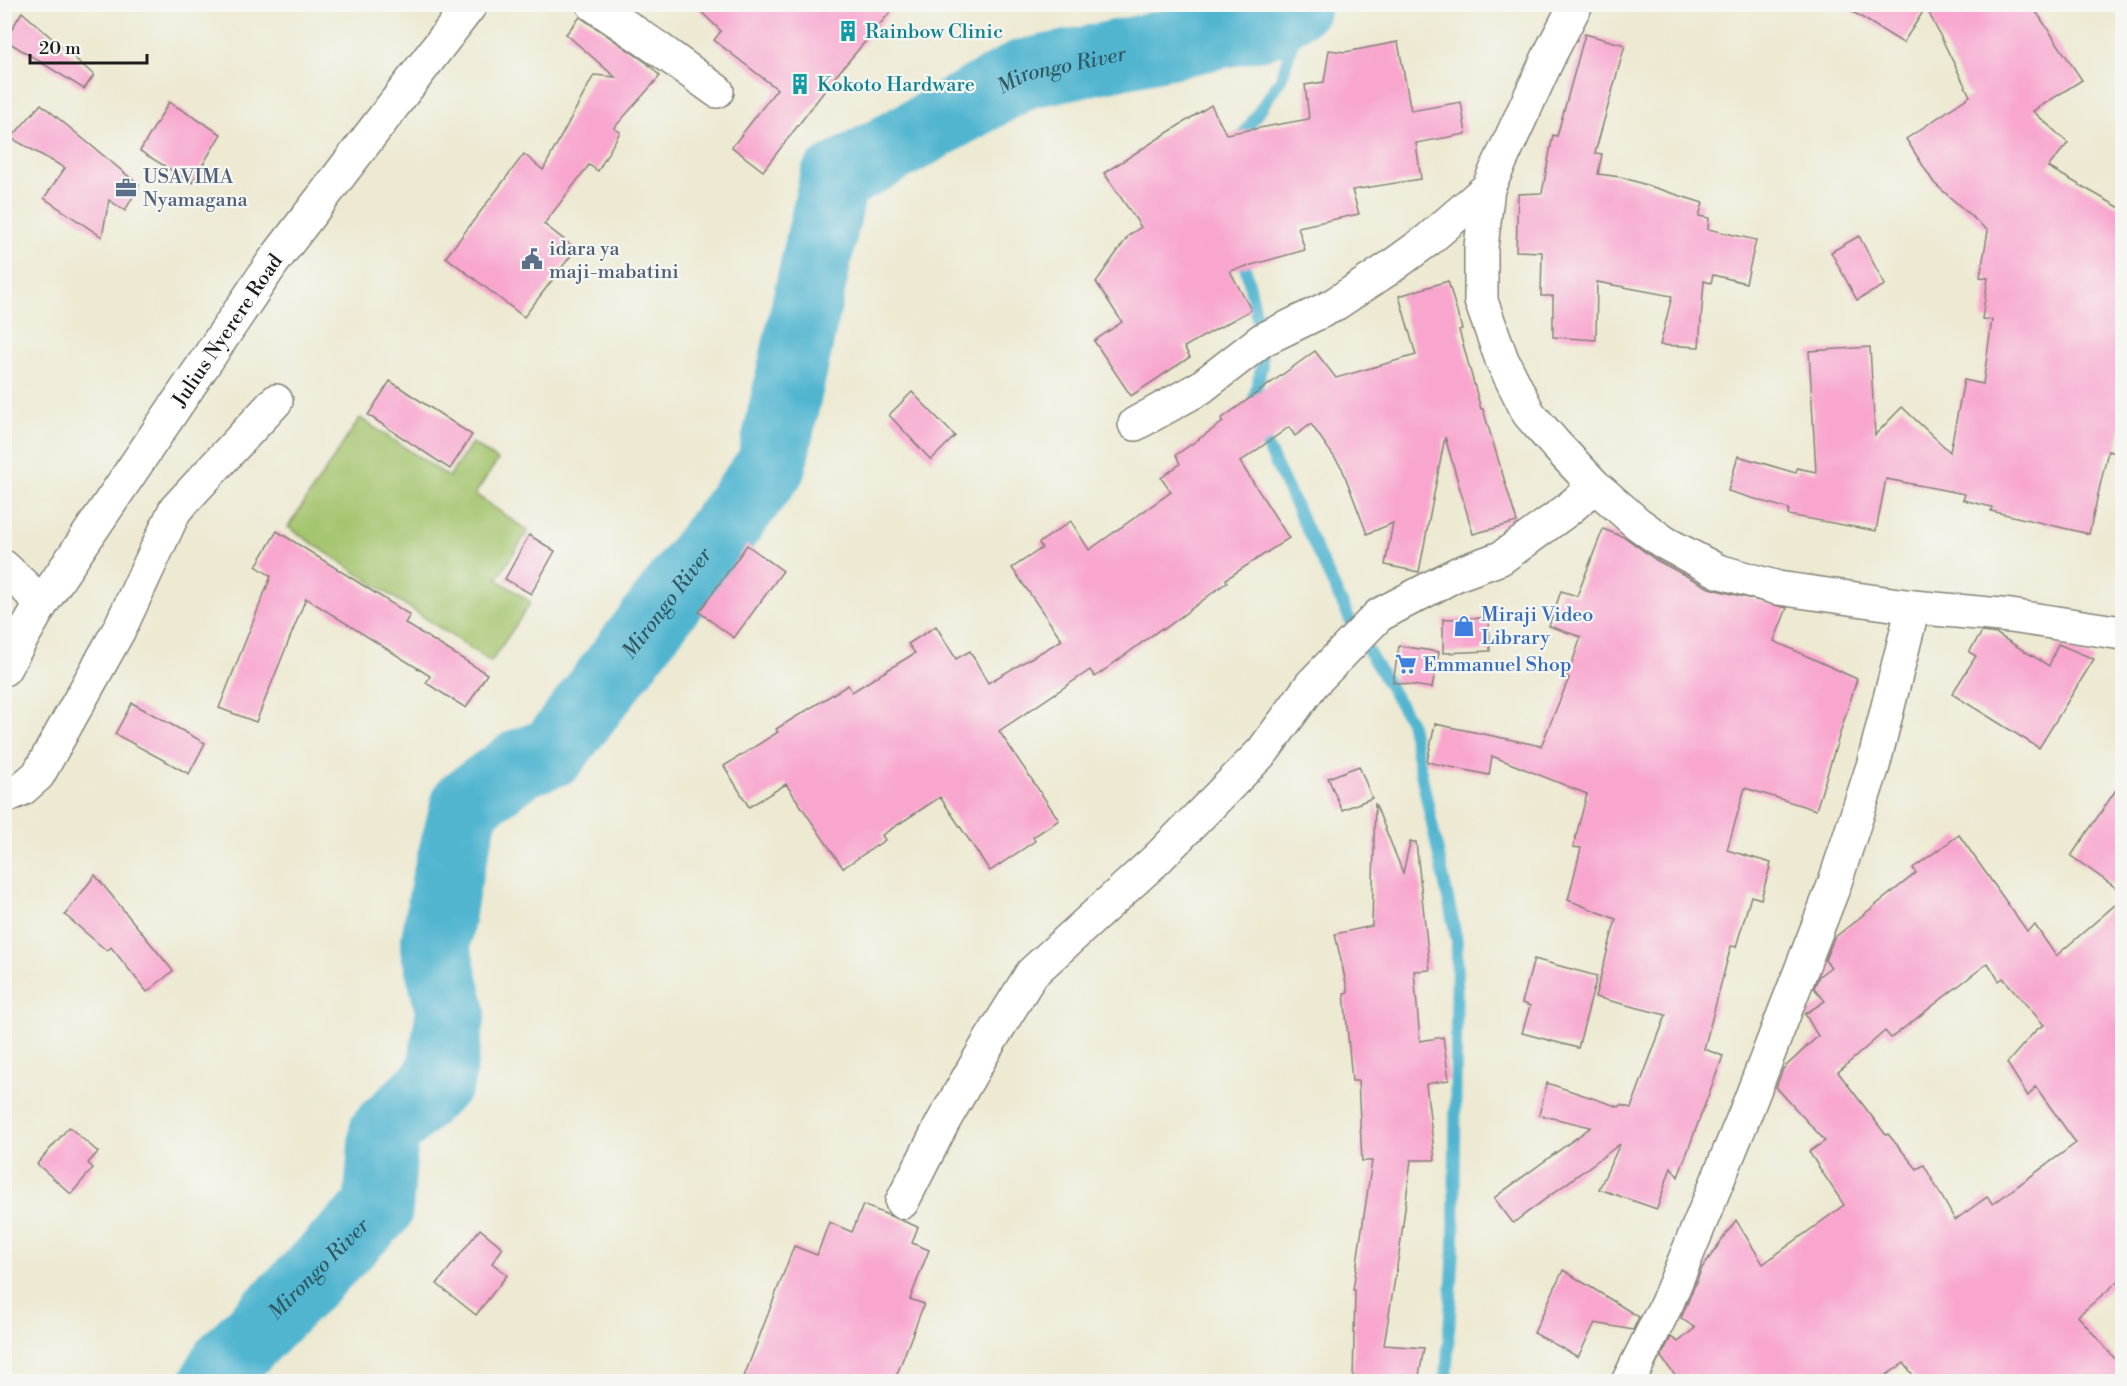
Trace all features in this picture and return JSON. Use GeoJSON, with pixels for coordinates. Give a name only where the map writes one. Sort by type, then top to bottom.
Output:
{"type":"FeatureCollection","features":[{"type":"Feature","properties":{"kind":"main road","name":"Julius Nyerere Road"},"geometry":{"type":"LineString","coordinates":[[4,669],[42,603],[273,262],[471,4]]}},
{"type":"Feature","properties":{"kind":"main road"},"geometry":{"type":"LineString","coordinates":[[593,4],[717,91]]}},
{"type":"Feature","properties":{"kind":"main road"},"geometry":{"type":"LineString","coordinates":[[1576,4],[1550,54],[1488,188],[1481,246],[1481,301],[1502,360],[1529,414],[1594,486],[1637,522],[1665,543],[1718,571],[1778,588],[1913,607],[2011,616],[2122,633]]}},
{"type":"Feature","properties":{"kind":"main road"},"geometry":{"type":"LineString","coordinates":[[1135,424],[1200,388],[1262,340],[1332,306],[1389,269],[1428,240],[1488,188]]}},
{"type":"Feature","properties":{"kind":"main road"},"geometry":{"type":"LineString","coordinates":[[4,797],[22,789],[38,775],[120,628],[175,510],[276,401]]}},
{"type":"Feature","properties":{"kind":"main road"},"geometry":{"type":"LineString","coordinates":[[902,1202],[948,1113],[1032,973],[1157,859],[1256,759],[1312,684],[1379,615],[1456,574],[1501,558],[1566,512],[1594,486]]}},
{"type":"Feature","properties":{"kind":"main road"},"geometry":{"type":"LineString","coordinates":[[4,567],[42,603]]}},
{"type":"Feature","properties":{"kind":"main road"},"geometry":{"type":"LineString","coordinates":[[1628,1382],[1667,1303],[1745,1114],[1833,888],[1873,766],[1913,607]]}},
{"type":"Feature","properties":{"kind":"green space"},"geometry":{"type":"Polygon","coordinates":[[[360,418],[449,477],[472,443],[498,460],[475,494],[528,531],[497,579],[531,602],[491,662],[288,527],[360,418]]]}},
{"type":"Feature","properties":{"kind":"building"},"geometry":{"type":"Polygon","coordinates":[[[693,4],[897,4],[836,76],[763,171],[732,147],[777,89],[714,40],[721,31],[693,4]]]}},
{"type":"Feature","properties":{"kind":"building"},"geometry":{"type":"Polygon","coordinates":[[[1840,4],[2031,4],[2082,80],[2033,111],[2068,143],[2048,167],[2122,209],[2122,422],[2116,453],[2108,451],[2089,534],[1991,511],[1992,507],[1963,500],[1965,494],[1886,479],[1876,531],[1788,515],[1789,509],[1728,491],[1738,456],[1796,473],[1797,468],[1816,472],[1809,351],[1870,347],[1875,435],[1902,407],[1950,452],[1964,380],[1983,384],[1992,320],[1982,319],[1988,278],[1980,277],[1988,231],[1934,183],[1906,139],[1970,96],[1926,7],[1903,43],[1840,4]]]}},
{"type":"Feature","properties":{"kind":"building"},"geometry":{"type":"Polygon","coordinates":[[[22,12],[94,75],[84,89],[5,40],[22,12]]]}},
{"type":"Feature","properties":{"kind":"building"},"geometry":{"type":"Polygon","coordinates":[[[580,17],[647,63],[660,76],[614,128],[620,132],[598,171],[589,165],[544,224],[576,249],[524,317],[446,257],[524,154],[543,170],[594,75],[615,77],[566,34],[580,17]]]}},
{"type":"Feature","properties":{"kind":"building"},"geometry":{"type":"Polygon","coordinates":[[[1585,34],[1625,45],[1595,153],[1602,154],[1598,174],[1621,177],[1703,203],[1699,216],[1709,218],[1708,229],[1756,240],[1746,283],[1713,275],[1711,283],[1704,281],[1699,347],[1660,345],[1672,296],[1597,282],[1596,340],[1553,337],[1553,296],[1541,296],[1542,252],[1516,251],[1518,194],[1542,193],[1553,135],[1557,136],[1585,34]]]}},
{"type":"Feature","properties":{"kind":"building"},"geometry":{"type":"Polygon","coordinates":[[[1398,42],[1411,111],[1461,102],[1466,134],[1416,143],[1421,179],[1352,190],[1359,214],[1298,227],[1305,250],[1230,271],[1251,310],[1184,347],[1190,357],[1131,396],[1094,341],[1122,322],[1096,282],[1129,235],[1141,227],[1104,173],[1211,105],[1226,134],[1309,119],[1305,85],[1324,82],[1329,50],[1345,52],[1398,42]]]}},
{"type":"Feature","properties":{"kind":"building"},"geometry":{"type":"Polygon","coordinates":[[[169,102],[221,134],[192,183],[140,151],[169,102]]]}},
{"type":"Feature","properties":{"kind":"building"},"geometry":{"type":"Polygon","coordinates":[[[41,104],[139,185],[125,211],[109,200],[102,237],[44,198],[65,168],[11,138],[41,104]]]}},
{"type":"Feature","properties":{"kind":"building"},"geometry":{"type":"Polygon","coordinates":[[[1859,236],[1885,285],[1857,300],[1831,252],[1859,236]]]}},
{"type":"Feature","properties":{"kind":"building"},"geometry":{"type":"Polygon","coordinates":[[[1448,281],[1481,409],[1483,409],[1517,522],[1473,534],[1445,437],[1419,572],[1385,565],[1393,523],[1367,534],[1342,468],[1311,424],[1295,436],[1289,427],[1240,462],[1289,538],[1226,579],[1227,582],[1163,630],[1162,628],[1095,677],[1090,670],[999,731],[1059,820],[1033,837],[1035,841],[990,871],[940,797],[882,835],[885,840],[843,868],[786,784],[749,807],[724,766],[778,732],[776,729],[848,685],[852,692],[915,653],[908,644],[936,626],[956,659],[970,651],[988,683],[1062,640],[1012,568],[1042,548],[1039,543],[1071,521],[1089,550],[1171,492],[1161,478],[1180,464],[1176,455],[1223,422],[1221,419],[1315,351],[1336,378],[1416,355],[1399,296],[1448,281]]]}},
{"type":"Feature","properties":{"kind":"building"},"geometry":{"type":"Polygon","coordinates":[[[390,381],[472,435],[450,469],[368,415],[390,381]]]}},
{"type":"Feature","properties":{"kind":"building"},"geometry":{"type":"Polygon","coordinates":[[[912,392],[955,436],[931,460],[889,415],[912,392]]]}},
{"type":"Feature","properties":{"kind":"building"},"geometry":{"type":"Polygon","coordinates":[[[1603,529],[1626,538],[1656,560],[1709,588],[1787,608],[1774,641],[1857,679],[1816,810],[1745,788],[1727,850],[1771,863],[1761,899],[1751,896],[1736,947],[1731,946],[1704,1049],[1723,1056],[1678,1177],[1671,1167],[1657,1209],[1599,1189],[1620,1144],[1513,1223],[1494,1198],[1591,1127],[1539,1115],[1547,1083],[1619,1107],[1621,1105],[1631,1108],[1666,1015],[1595,997],[1616,919],[1568,900],[1581,848],[1573,847],[1587,794],[1492,756],[1489,775],[1427,762],[1435,724],[1541,746],[1569,678],[1567,677],[1581,637],[1549,626],[1561,591],[1577,596],[1603,529]]]}},
{"type":"Feature","properties":{"kind":"building"},"geometry":{"type":"Polygon","coordinates":[[[277,531],[410,615],[405,623],[487,674],[466,708],[426,683],[430,676],[306,598],[256,722],[219,708],[271,576],[256,566],[277,531]]]}},
{"type":"Feature","properties":{"kind":"building"},"geometry":{"type":"Polygon","coordinates":[[[529,535],[555,551],[531,594],[505,579],[529,535]]]}},
{"type":"Feature","properties":{"kind":"building"},"geometry":{"type":"Polygon","coordinates":[[[747,545],[783,571],[734,638],[699,612],[747,545]]]}},
{"type":"Feature","properties":{"kind":"building"},"geometry":{"type":"Polygon","coordinates":[[[1489,618],[1490,651],[1443,653],[1443,619],[1489,618]]]}},
{"type":"Feature","properties":{"kind":"building"},"geometry":{"type":"Polygon","coordinates":[[[1982,632],[1997,634],[2049,666],[2058,644],[2094,659],[2039,748],[1952,694],[1976,656],[1969,652],[1982,632]]]}},
{"type":"Feature","properties":{"kind":"building"},"geometry":{"type":"Polygon","coordinates":[[[1399,646],[1439,652],[1432,688],[1393,682],[1399,646]]]}},
{"type":"Feature","properties":{"kind":"building"},"geometry":{"type":"Polygon","coordinates":[[[132,703],[205,743],[189,774],[115,734],[132,703]]]}},
{"type":"Feature","properties":{"kind":"building"},"geometry":{"type":"Polygon","coordinates":[[[1359,766],[1372,798],[1342,810],[1328,778],[1359,766]]]}},
{"type":"Feature","properties":{"kind":"building"},"geometry":{"type":"Polygon","coordinates":[[[2122,781],[2122,892],[2071,856],[2122,781]]]}},
{"type":"Feature","properties":{"kind":"building"},"geometry":{"type":"Polygon","coordinates":[[[1375,803],[1403,873],[1410,842],[1416,842],[1430,970],[1414,971],[1420,1041],[1443,1037],[1449,1080],[1426,1084],[1435,1160],[1411,1160],[1400,1248],[1384,1345],[1424,1348],[1418,1382],[1353,1382],[1355,1290],[1353,1290],[1372,1161],[1362,1161],[1358,1081],[1352,1081],[1344,993],[1348,992],[1335,934],[1372,926],[1375,803]]]}},
{"type":"Feature","properties":{"kind":"building"},"geometry":{"type":"Polygon","coordinates":[[[1959,835],[2027,931],[2035,925],[2056,956],[2122,899],[2122,1278],[2078,1316],[2122,1367],[2122,1382],[1918,1382],[1904,1363],[1876,1382],[1680,1382],[1661,1357],[1671,1337],[1678,1342],[1695,1328],[1681,1318],[1702,1268],[1736,1220],[1763,1264],[1844,1205],[1809,1152],[1825,1141],[1776,1087],[1783,1069],[1818,1036],[1805,1014],[1825,1001],[1814,988],[1819,976],[1831,967],[1825,960],[1834,938],[1916,873],[1913,868],[1959,835]],[[1988,963],[1891,1038],[1885,1031],[1838,1072],[1886,1135],[1888,1134],[1917,1169],[1924,1165],[1955,1220],[1987,1197],[1993,1204],[2076,1143],[2036,1087],[2028,1096],[2007,1063],[2036,1030],[2044,1025],[2003,978],[1999,981],[1988,963]]]}},
{"type":"Feature","properties":{"kind":"building"},"geometry":{"type":"Polygon","coordinates":[[[95,875],[173,971],[147,992],[111,947],[107,951],[65,915],[95,875]]]}},
{"type":"Feature","properties":{"kind":"building"},"geometry":{"type":"Polygon","coordinates":[[[1534,959],[1597,976],[1578,1048],[1522,1033],[1530,1006],[1522,1003],[1534,959]]]}},
{"type":"Feature","properties":{"kind":"building"},"geometry":{"type":"Polygon","coordinates":[[[69,1127],[98,1152],[88,1163],[93,1168],[71,1194],[37,1164],[69,1127]]]}},
{"type":"Feature","properties":{"kind":"building"},"geometry":{"type":"Polygon","coordinates":[[[863,1205],[918,1227],[912,1243],[929,1250],[910,1299],[924,1304],[894,1382],[742,1382],[794,1246],[817,1255],[829,1222],[852,1232],[863,1205]]]}},
{"type":"Feature","properties":{"kind":"building"},"geometry":{"type":"Polygon","coordinates":[[[480,1229],[503,1248],[492,1263],[507,1275],[476,1315],[437,1284],[480,1229]]]}},
{"type":"Feature","properties":{"kind":"building"},"geometry":{"type":"Polygon","coordinates":[[[1563,1270],[1639,1317],[1633,1330],[1595,1323],[1578,1357],[1534,1333],[1563,1270]]]}},
{"type":"Feature","properties":{"kind":"waterway","name":"Mirongo River"},"geometry":{"type":"LineString","coordinates":[[215,1382],[226,1362],[378,1209],[384,1132],[440,1079],[451,1012],[435,947],[446,882],[466,803],[522,763],[553,752],[771,466],[834,180],[1024,74],[1266,24],[1296,4]]}},
{"type":"Feature","properties":{"kind":"waterway"},"geometry":{"type":"LineString","coordinates":[[1238,143],[1282,77],[1304,4]]}},
{"type":"Feature","properties":{"kind":"waterway"},"geometry":{"type":"LineString","coordinates":[[1242,252],[1262,340],[1262,365],[1251,411]]}},
{"type":"Feature","properties":{"kind":"waterway"},"geometry":{"type":"LineString","coordinates":[[1259,429],[1352,624],[1410,721],[1457,941],[1454,1247],[1446,1382]]}},
{"type":"Feature","properties":{"kind":"place","name":"Rainbow Clinic"},"geometry":{"type":"Point","coordinates":[848,31]}},
{"type":"Feature","properties":{"kind":"place","name":"Kokoto Hardware"},"geometry":{"type":"Point","coordinates":[800,84]}},
{"type":"Feature","properties":{"kind":"place","name":"USAVIMA Nyamagana"},"geometry":{"type":"Point","coordinates":[126,188]}},
{"type":"Feature","properties":{"kind":"place","name":"idara ya maji-mabatini"},"geometry":{"type":"Point","coordinates":[532,259]}},
{"type":"Feature","properties":{"kind":"place","name":"Miraji Video Library"},"geometry":{"type":"Point","coordinates":[1464,626]}},
{"type":"Feature","properties":{"kind":"place","name":"Emmanuel Shop"},"geometry":{"type":"Point","coordinates":[1406,664]}}]}
